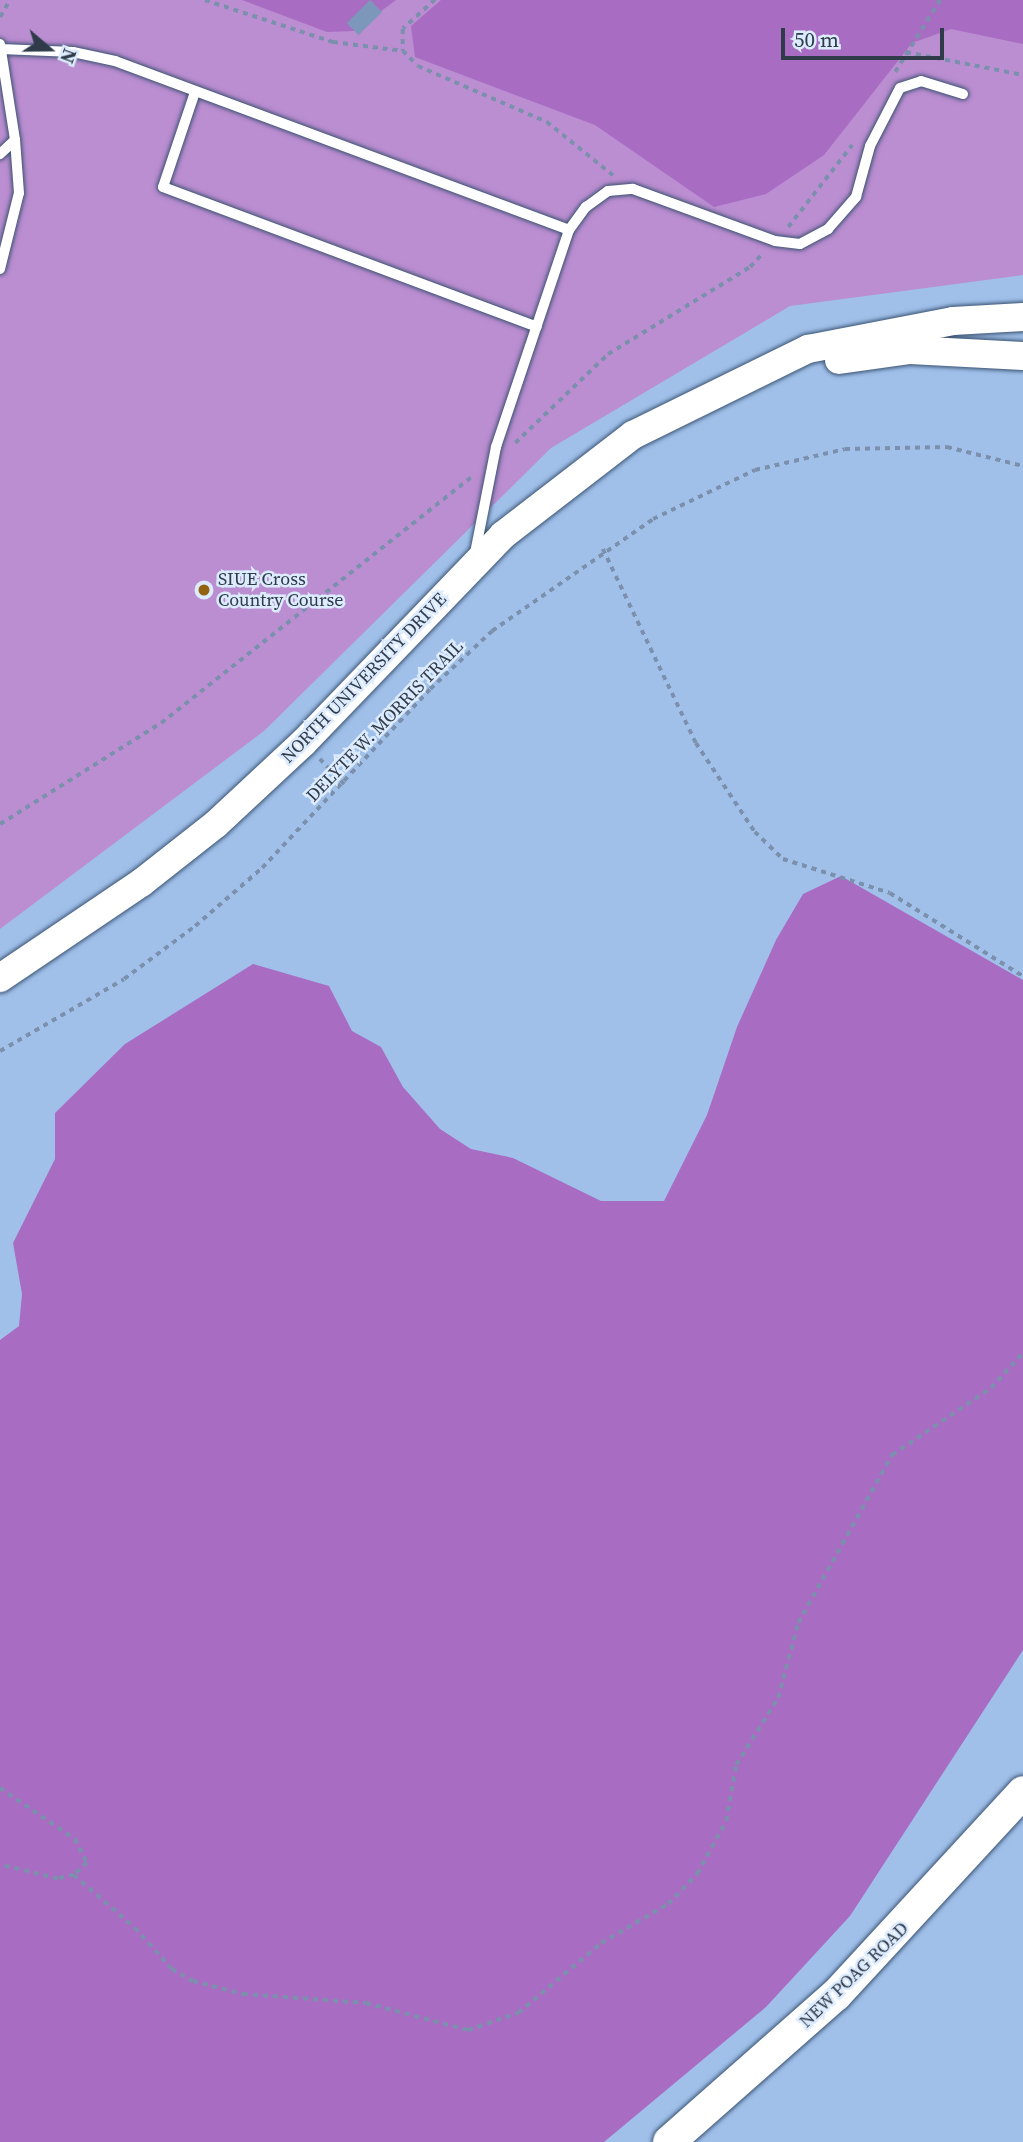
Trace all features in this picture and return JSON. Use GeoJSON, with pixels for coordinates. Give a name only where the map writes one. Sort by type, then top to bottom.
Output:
{"type":"FeatureCollection","features":[{"type":"Feature","properties":{"kind":"main road","name":"NORTH UNIVERSITY DRIVE"},"geometry":{"type":"LineString","coordinates":[[0,978],[141,883],[304,742],[503,535],[633,435],[772,362],[842,340],[953,321],[1023,317]]}},
{"type":"Feature","properties":{"kind":"main road","name":"NORTH UNIVERSITY DRIVE"},"geometry":{"type":"LineString","coordinates":[[731,384],[859,355],[910,350],[1023,356]]}},
{"type":"Feature","properties":{"kind":"main road","name":"NEW POAG ROAD"},"geometry":{"type":"LineString","coordinates":[[669,2142],[836,1995],[1023,1792]]}},
{"type":"Feature","properties":{"kind":"lane"},"geometry":{"type":"LineString","coordinates":[[0,269],[19,193],[15,140],[0,46],[73,52],[115,61],[194,94],[569,230]]}},
{"type":"Feature","properties":{"kind":"lane"},"geometry":{"type":"LineString","coordinates":[[472,566],[494,460],[569,230],[586,207],[608,191],[633,189],[775,241],[800,244],[828,229],[856,197],[870,146],[900,88],[921,82],[963,94]]}},
{"type":"Feature","properties":{"kind":"lane"},"geometry":{"type":"LineString","coordinates":[[194,94],[163,187],[537,327]]}},
{"type":"Feature","properties":{"kind":"lane"},"geometry":{"type":"LineString","coordinates":[[0,154],[15,140]]}},
{"type":"Feature","properties":{"kind":"path"},"geometry":{"type":"LineString","coordinates":[[0,17],[10,0]]}},
{"type":"Feature","properties":{"kind":"path"},"geometry":{"type":"LineString","coordinates":[[205,0],[333,42],[403,51],[418,66],[547,122],[633,189]]}},
{"type":"Feature","properties":{"kind":"path"},"geometry":{"type":"LineString","coordinates":[[403,51],[403,29],[435,0]]}},
{"type":"Feature","properties":{"kind":"path"},"geometry":{"type":"LineString","coordinates":[[906,52],[1023,75]]}},
{"type":"Feature","properties":{"kind":"path"},"geometry":{"type":"LineString","coordinates":[[0,824],[161,723],[494,460],[608,355],[750,267],[775,241]]}},
{"type":"Feature","properties":{"kind":"path","name":"DELYTE W. MORRIS TRAIL"},"geometry":{"type":"LineString","coordinates":[[0,1051],[124,979],[195,926],[262,868],[344,784],[430,689],[492,631],[603,549],[708,490],[807,456],[887,446],[947,447],[1023,466]]}},
{"type":"Feature","properties":{"kind":"path"},"geometry":{"type":"LineString","coordinates":[[603,549],[696,743],[755,832],[783,859],[890,893],[1023,976]]}},
{"type":"Feature","properties":{"kind":"path"},"geometry":{"type":"LineString","coordinates":[[304,742],[344,784]]}},
{"type":"Feature","properties":{"kind":"path"},"geometry":{"type":"LineString","coordinates":[[74,1875],[135,1928],[172,1969],[193,1981],[243,1994],[366,2003],[468,2030],[518,2012],[601,1943],[668,1904],[698,1874],[726,1821],[736,1765],[778,1698],[798,1623],[892,1455],[991,1388],[1023,1353]]}},
{"type":"Feature","properties":{"kind":"path"},"geometry":{"type":"LineString","coordinates":[[0,1788],[75,1839],[87,1863],[74,1875],[58,1879],[0,1865]]}},
{"type":"Feature","properties":{"kind":"shaded area"},"geometry":{"type":"Polygon","coordinates":[[[0,0],[1023,0],[1023,2142],[0,2142],[0,0]]]}},
{"type":"Feature","properties":{"kind":"shaded area","name":"SIUE Cross Country Course"},"geometry":{"type":"Polygon","coordinates":[[[0,0],[1023,0],[1023,275],[790,306],[551,448],[264,731],[0,929],[0,0]]]}},
{"type":"Feature","properties":{"kind":"shaded area"},"geometry":{"type":"Polygon","coordinates":[[[242,0],[396,0],[354,31],[327,32],[242,0]]]}},
{"type":"Feature","properties":{"kind":"shaded area"},"geometry":{"type":"Polygon","coordinates":[[[441,0],[1023,0],[1023,44],[951,29],[912,43],[824,155],[766,194],[714,207],[595,125],[415,57],[411,26],[441,0]]]}},
{"type":"Feature","properties":{"kind":"shaded area"},"geometry":{"type":"Polygon","coordinates":[[[841,876],[1023,980],[1023,1650],[850,1916],[766,2007],[604,2142],[0,2142],[0,1340],[19,1326],[22,1294],[13,1243],[55,1159],[55,1113],[125,1044],[253,964],[329,986],[352,1031],[381,1047],[403,1087],[440,1129],[471,1149],[513,1158],[601,1201],[664,1201],[707,1115],[737,1027],[776,940],[803,894],[841,876]]]}},
{"type":"Feature","properties":{"kind":"building"},"geometry":{"type":"Polygon","coordinates":[[[370,0],[382,12],[359,35],[347,23],[370,0]]]}},
{"type":"Feature","properties":{"kind":"place","name":"SIUE Cross Country Course"},"geometry":{"type":"Point","coordinates":[204,590]}}]}
